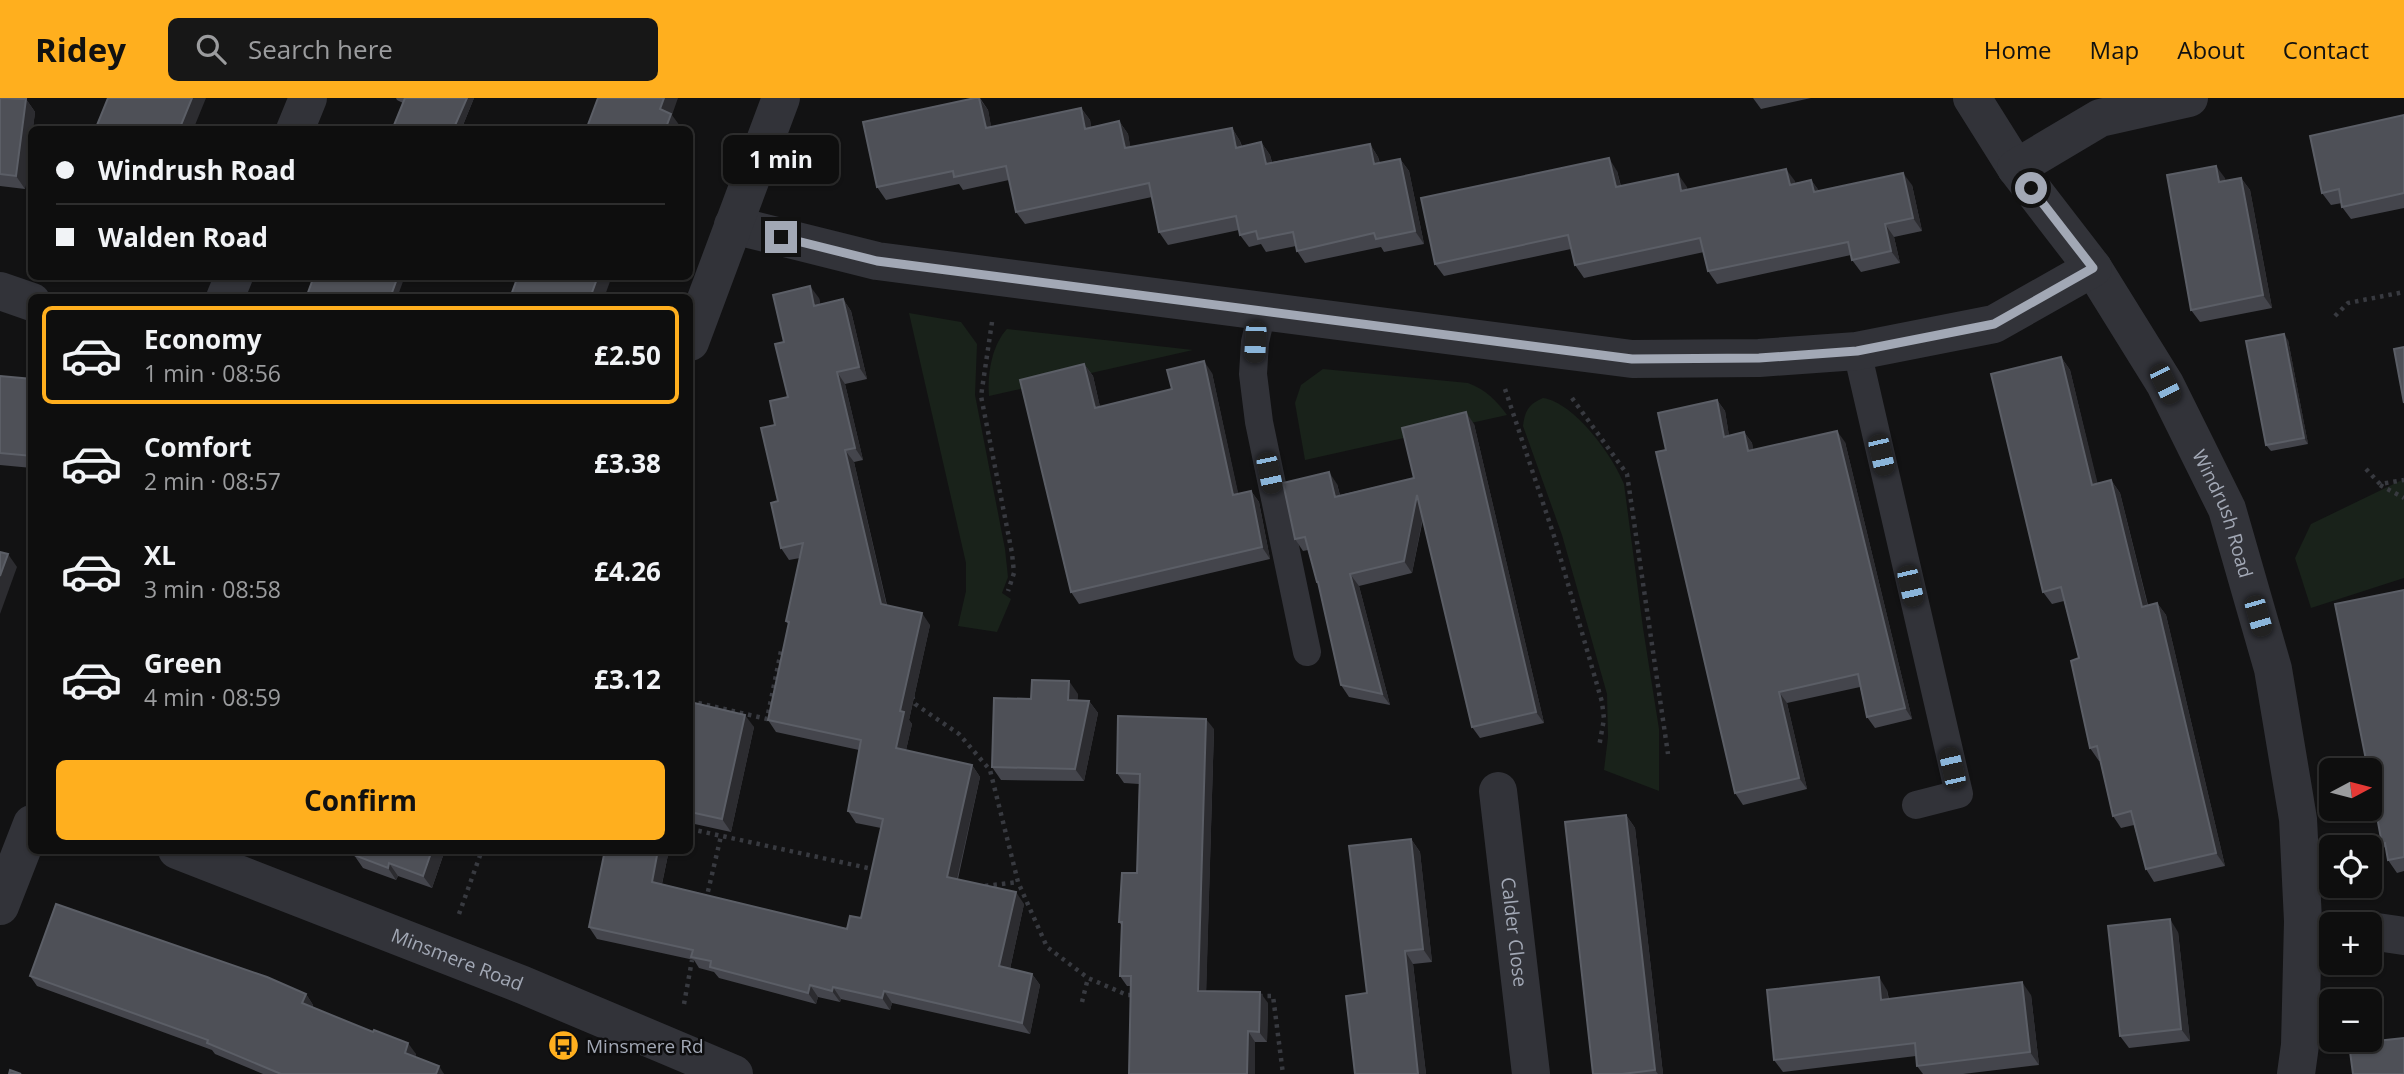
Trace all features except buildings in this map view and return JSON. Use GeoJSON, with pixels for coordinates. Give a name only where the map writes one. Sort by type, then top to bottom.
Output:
{"type":"FeatureCollection","features":[{"type":"Feature","properties":{"kind":"street"},"geometry":{"type":"LineString","coordinates":[[297,126],[308,98]]}},
{"type":"Feature","properties":{"kind":"street"},"geometry":{"type":"LineString","coordinates":[[693,334],[782,98]]}},
{"type":"Feature","properties":{"kind":"street","name":"Windrush Road"},"geometry":{"type":"LineString","coordinates":[[1972,98],[2016,168],[2093,268],[2165,384],[2227,509],[2273,669],[2317,923],[2296,1074]]}},
{"type":"Feature","properties":{"kind":"street"},"geometry":{"type":"LineString","coordinates":[[2016,168],[2100,118],[2189,98]]}},
{"type":"Feature","properties":{"kind":"street"},"geometry":{"type":"LineString","coordinates":[[733,225],[877,261],[1632,359],[1759,358],[1857,351],[1994,324],[2093,268]]}},
{"type":"Feature","properties":{"kind":"street"},"geometry":{"type":"LineString","coordinates":[[0,291],[28,301]]}},
{"type":"Feature","properties":{"kind":"street","name":"Calder Close"},"geometry":{"type":"LineString","coordinates":[[1498,790],[1531,1074]]}},
{"type":"Feature","properties":{"kind":"street"},"geometry":{"type":"LineString","coordinates":[[0,906],[28,834]]}},
{"type":"Feature","properties":{"kind":"street","name":"Minsmere Road"},"geometry":{"type":"LineString","coordinates":[[187,854],[444,954],[734,1074]]}},
{"type":"Feature","properties":{"kind":"street"},"geometry":{"type":"LineString","coordinates":[[2382,933],[2404,936]]}},
{"type":"Feature","properties":{"kind":"lane"},"geometry":{"type":"LineString","coordinates":[[1262,311],[1255,342],[1253,374],[1259,422],[1307,652]]}},
{"type":"Feature","properties":{"kind":"lane"},"geometry":{"type":"LineString","coordinates":[[1857,351],[1959,794],[1916,805]]}},
{"type":"Feature","properties":{"kind":"path"},"geometry":{"type":"LineString","coordinates":[[1001,276],[981,396],[1012,553],[1014,573],[1008,591]]}},
{"type":"Feature","properties":{"kind":"path"},"geometry":{"type":"LineString","coordinates":[[2334,316],[2348,303],[2404,292]]}},
{"type":"Feature","properties":{"kind":"path"},"geometry":{"type":"LineString","coordinates":[[1489,341],[1555,539],[1602,702],[1604,719],[1599,747]]}},
{"type":"Feature","properties":{"kind":"path"},"geometry":{"type":"LineString","coordinates":[[1535,346],[1627,474],[1668,754]]}},
{"type":"Feature","properties":{"kind":"path"},"geometry":{"type":"LineString","coordinates":[[2365,469],[2380,484],[2404,498]]}},
{"type":"Feature","properties":{"kind":"path"},"geometry":{"type":"LineString","coordinates":[[2380,484],[2404,480]]}},
{"type":"Feature","properties":{"kind":"path"},"geometry":{"type":"LineString","coordinates":[[693,702],[767,719],[781,651]]}},
{"type":"Feature","properties":{"kind":"path"},"geometry":{"type":"LineString","coordinates":[[910,692],[915,704],[959,734],[990,770],[1018,882],[1047,947],[1088,978],[1127,995],[1140,995]]}},
{"type":"Feature","properties":{"kind":"path"},"geometry":{"type":"LineString","coordinates":[[693,830],[881,871]]}},
{"type":"Feature","properties":{"kind":"path"},"geometry":{"type":"LineString","coordinates":[[704,911],[721,836]]}},
{"type":"Feature","properties":{"kind":"path"},"geometry":{"type":"LineString","coordinates":[[444,954],[481,854]]}},
{"type":"Feature","properties":{"kind":"path"},"geometry":{"type":"LineString","coordinates":[[982,886],[1018,882]]}},
{"type":"Feature","properties":{"kind":"path"},"geometry":{"type":"LineString","coordinates":[[1082,1002],[1088,978]]}},
{"type":"Feature","properties":{"kind":"path"},"geometry":{"type":"LineString","coordinates":[[1247,996],[1273,996],[1283,1074]]}},
{"type":"Feature","properties":{"kind":"shaded area"},"geometry":{"type":"Polygon","coordinates":[[[909,313],[961,322],[977,344],[975,395],[1005,549],[1008,577],[1002,593],[1011,599],[997,632],[958,626],[966,591],[966,563],[909,313]]]}},
{"type":"Feature","properties":{"kind":"shaded area"},"geometry":{"type":"Polygon","coordinates":[[[1007,329],[1193,350],[989,396],[992,360],[1007,329]]]}},
{"type":"Feature","properties":{"kind":"shaded area"},"geometry":{"type":"Polygon","coordinates":[[[1323,369],[1468,383],[1490,396],[1507,415],[1305,460],[1295,403],[1301,385],[1323,369]]]}},
{"type":"Feature","properties":{"kind":"shaded area"},"geometry":{"type":"Polygon","coordinates":[[[1543,398],[1555,402],[1580,420],[1611,459],[1624,484],[1659,729],[1659,791],[1604,770],[1608,737],[1607,694],[1562,535],[1523,426],[1528,408],[1543,398]]]}},
{"type":"Feature","properties":{"kind":"shaded area"},"geometry":{"type":"Polygon","coordinates":[[[2404,479],[2404,578],[2311,608],[2295,558],[2311,524],[2404,479]]]}},
{"type":"Feature","properties":{"kind":"place","name":"Minsmere Rd"},"geometry":{"type":"Point","coordinates":[563,1046]}},
{"type":"Feature","properties":{"kind":"route"},"geometry":{"type":"LineString","coordinates":[[781,237],[877,261],[1632,359],[1759,358],[1857,351],[1994,324],[2093,268],[2031,188]]}}]}
